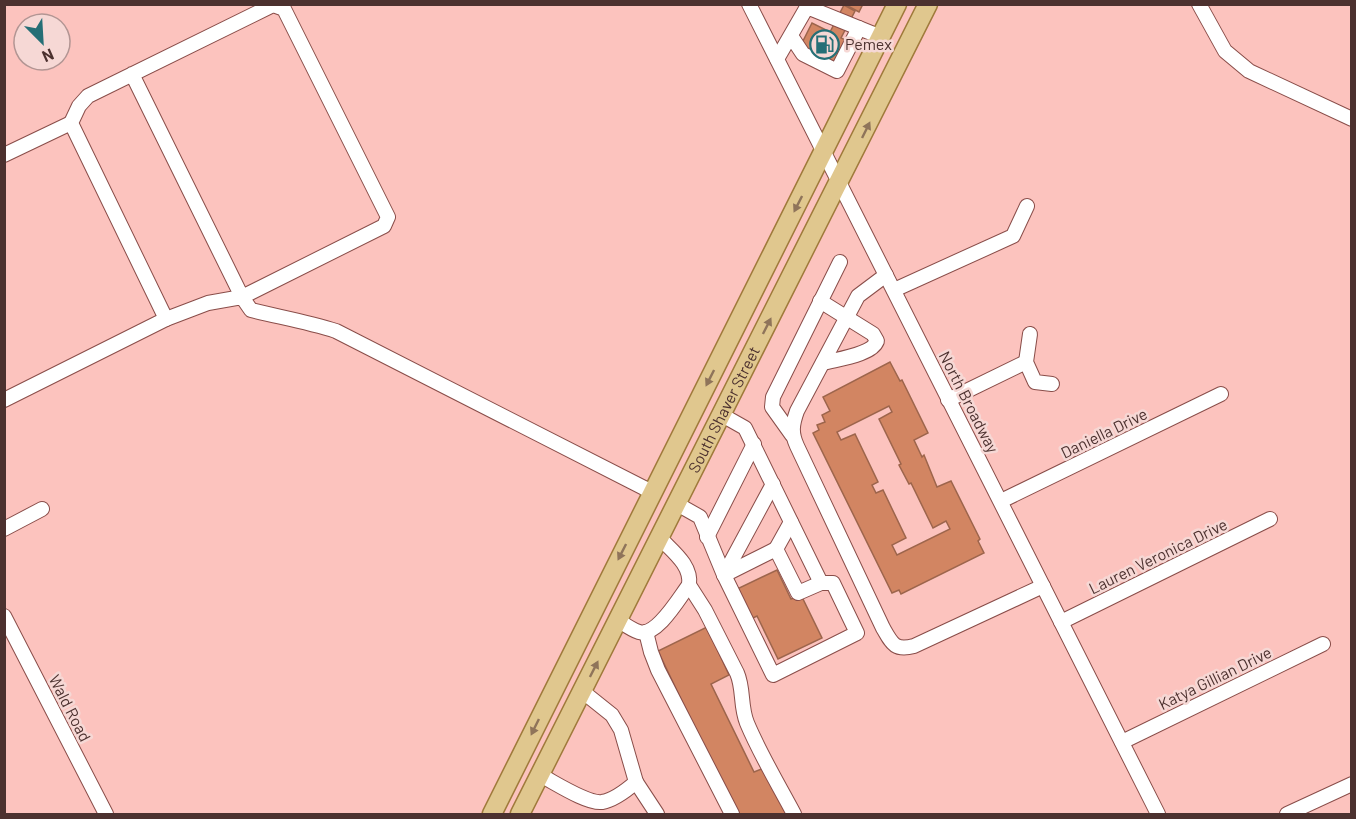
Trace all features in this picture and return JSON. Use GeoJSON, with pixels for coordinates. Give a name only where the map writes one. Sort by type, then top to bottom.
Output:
{"type":"FeatureCollection","features":[{"type":"Feature","properties":{"kind":"main road","name":"South Shaver Street"},"geometry":{"type":"LineString","coordinates":[[492,814],[897,4]]}},
{"type":"Feature","properties":{"kind":"main road","name":"South Shaver Street"},"geometry":{"type":"LineString","coordinates":[[520,814],[928,4]]}},
{"type":"Feature","properties":{"kind":"main road"},"geometry":{"type":"LineString","coordinates":[[652,492],[677,504]]}},
{"type":"Feature","properties":{"kind":"main road"},"geometry":{"type":"LineString","coordinates":[[594,607],[618,620]]}},
{"type":"Feature","properties":{"kind":"main road"},"geometry":{"type":"LineString","coordinates":[[518,762],[540,775]]}},
{"type":"Feature","properties":{"kind":"street","name":"North Broadway"},"geometry":{"type":"LineString","coordinates":[[749,4],[1122,742],[1152,812]]}},
{"type":"Feature","properties":{"kind":"street"},"geometry":{"type":"LineString","coordinates":[[1199,4],[1225,51],[1249,70],[1352,119]]}},
{"type":"Feature","properties":{"kind":"street"},"geometry":{"type":"LineString","coordinates":[[4,155],[71,123],[79,106],[88,96],[273,5],[284,9],[388,217],[384,226],[242,297],[207,303],[166,319],[4,400]]}},
{"type":"Feature","properties":{"kind":"street"},"geometry":{"type":"LineString","coordinates":[[777,59],[807,7],[881,37]]}},
{"type":"Feature","properties":{"kind":"street"},"geometry":{"type":"LineString","coordinates":[[791,36],[803,54],[837,71],[859,28]]}},
{"type":"Feature","properties":{"kind":"street"},"geometry":{"type":"LineString","coordinates":[[132,74],[242,297],[251,310],[336,330],[652,492]]}},
{"type":"Feature","properties":{"kind":"street"},"geometry":{"type":"LineString","coordinates":[[71,123],[166,319]]}},
{"type":"Feature","properties":{"kind":"street"},"geometry":{"type":"LineString","coordinates":[[894,290],[1013,236],[1028,206]]}},
{"type":"Feature","properties":{"kind":"street"},"geometry":{"type":"LineString","coordinates":[[840,262],[773,397],[772,407],[792,435],[883,628],[896,646],[903,649],[1043,586]]}},
{"type":"Feature","properties":{"kind":"street"},"geometry":{"type":"LineString","coordinates":[[792,435],[792,425],[797,411],[858,296],[886,275]]}},
{"type":"Feature","properties":{"kind":"street"},"geometry":{"type":"LineString","coordinates":[[820,301],[877,338],[877,344],[864,353],[823,363]]}},
{"type":"Feature","properties":{"kind":"street"},"geometry":{"type":"LineString","coordinates":[[1030,334],[1026,362],[1035,382],[1052,384]]}},
{"type":"Feature","properties":{"kind":"street"},"geometry":{"type":"LineString","coordinates":[[948,400],[1026,362]]}},
{"type":"Feature","properties":{"kind":"street","name":"Daniella Drive"},"geometry":{"type":"LineString","coordinates":[[1000,501],[1221,394]]}},
{"type":"Feature","properties":{"kind":"street"},"geometry":{"type":"LineString","coordinates":[[722,416],[745,428],[821,583]]}},
{"type":"Feature","properties":{"kind":"street"},"geometry":{"type":"LineString","coordinates":[[706,537],[754,444]]}},
{"type":"Feature","properties":{"kind":"street"},"geometry":{"type":"LineString","coordinates":[[724,575],[773,484]]}},
{"type":"Feature","properties":{"kind":"street"},"geometry":{"type":"LineString","coordinates":[[677,504],[700,517],[706,537],[773,675],[857,633],[833,584],[821,583],[798,593],[776,549]]}},
{"type":"Feature","properties":{"kind":"street"},"geometry":{"type":"LineString","coordinates":[[4,529],[42,509]]}},
{"type":"Feature","properties":{"kind":"street","name":"Lauren Veronica Drive"},"geometry":{"type":"LineString","coordinates":[[1061,622],[1270,519]]}},
{"type":"Feature","properties":{"kind":"street"},"geometry":{"type":"LineString","coordinates":[[724,575],[776,549],[791,522]]}},
{"type":"Feature","properties":{"kind":"street"},"geometry":{"type":"LineString","coordinates":[[618,620],[639,632],[646,632],[657,627],[689,585],[690,577],[684,564],[660,538]]}},
{"type":"Feature","properties":{"kind":"street"},"geometry":{"type":"LineString","coordinates":[[689,585],[705,610],[742,683],[741,701],[747,722],[794,814]]}},
{"type":"Feature","properties":{"kind":"street","name":"Wald Road"},"geometry":{"type":"LineString","coordinates":[[4,615],[106,814]]}},
{"type":"Feature","properties":{"kind":"street"},"geometry":{"type":"LineString","coordinates":[[646,632],[658,670],[732,814]]}},
{"type":"Feature","properties":{"kind":"street","name":"Katya Gillian Drive"},"geometry":{"type":"LineString","coordinates":[[1122,742],[1323,644]]}},
{"type":"Feature","properties":{"kind":"street"},"geometry":{"type":"LineString","coordinates":[[582,691],[612,716],[621,730],[636,782],[657,814]]}},
{"type":"Feature","properties":{"kind":"street"},"geometry":{"type":"LineString","coordinates":[[540,775],[588,799],[602,802],[627,790],[636,782]]}},
{"type":"Feature","properties":{"kind":"street"},"geometry":{"type":"LineString","coordinates":[[1287,814],[1352,784]]}},
{"type":"Feature","properties":{"kind":"building"},"geometry":{"type":"Polygon","coordinates":[[[844,4],[863,4],[859,12],[844,4]]]}},
{"type":"Feature","properties":{"kind":"building"},"geometry":{"type":"Polygon","coordinates":[[[844,5],[855,11],[841,38],[850,42],[838,64],[801,45],[812,23],[830,32],[844,5]]]}},
{"type":"Feature","properties":{"kind":"building"},"geometry":{"type":"Polygon","coordinates":[[[890,362],[900,381],[902,380],[928,433],[914,440],[922,457],[924,455],[937,487],[951,481],[980,539],[978,541],[984,553],[901,594],[899,590],[892,593],[813,433],[819,430],[817,425],[825,422],[822,415],[830,411],[823,397],[890,362]],[[889,406],[837,432],[841,440],[855,434],[878,482],[872,485],[876,493],[883,490],[906,538],[892,545],[897,555],[950,529],[946,521],[933,528],[911,483],[909,484],[899,465],[901,464],[879,419],[892,412],[889,406]]]}},
{"type":"Feature","properties":{"kind":"building"},"geometry":{"type":"Polygon","coordinates":[[[777,570],[791,599],[801,595],[822,638],[778,659],[757,616],[751,619],[737,589],[777,570]]]}},
{"type":"Feature","properties":{"kind":"building"},"geometry":{"type":"Polygon","coordinates":[[[707,627],[729,675],[711,684],[754,772],[764,768],[787,814],[736,814],[658,651],[707,627]]]}},
{"type":"Feature","properties":{"kind":"place","name":"Pemex"},"geometry":{"type":"Point","coordinates":[824,44]}}]}
